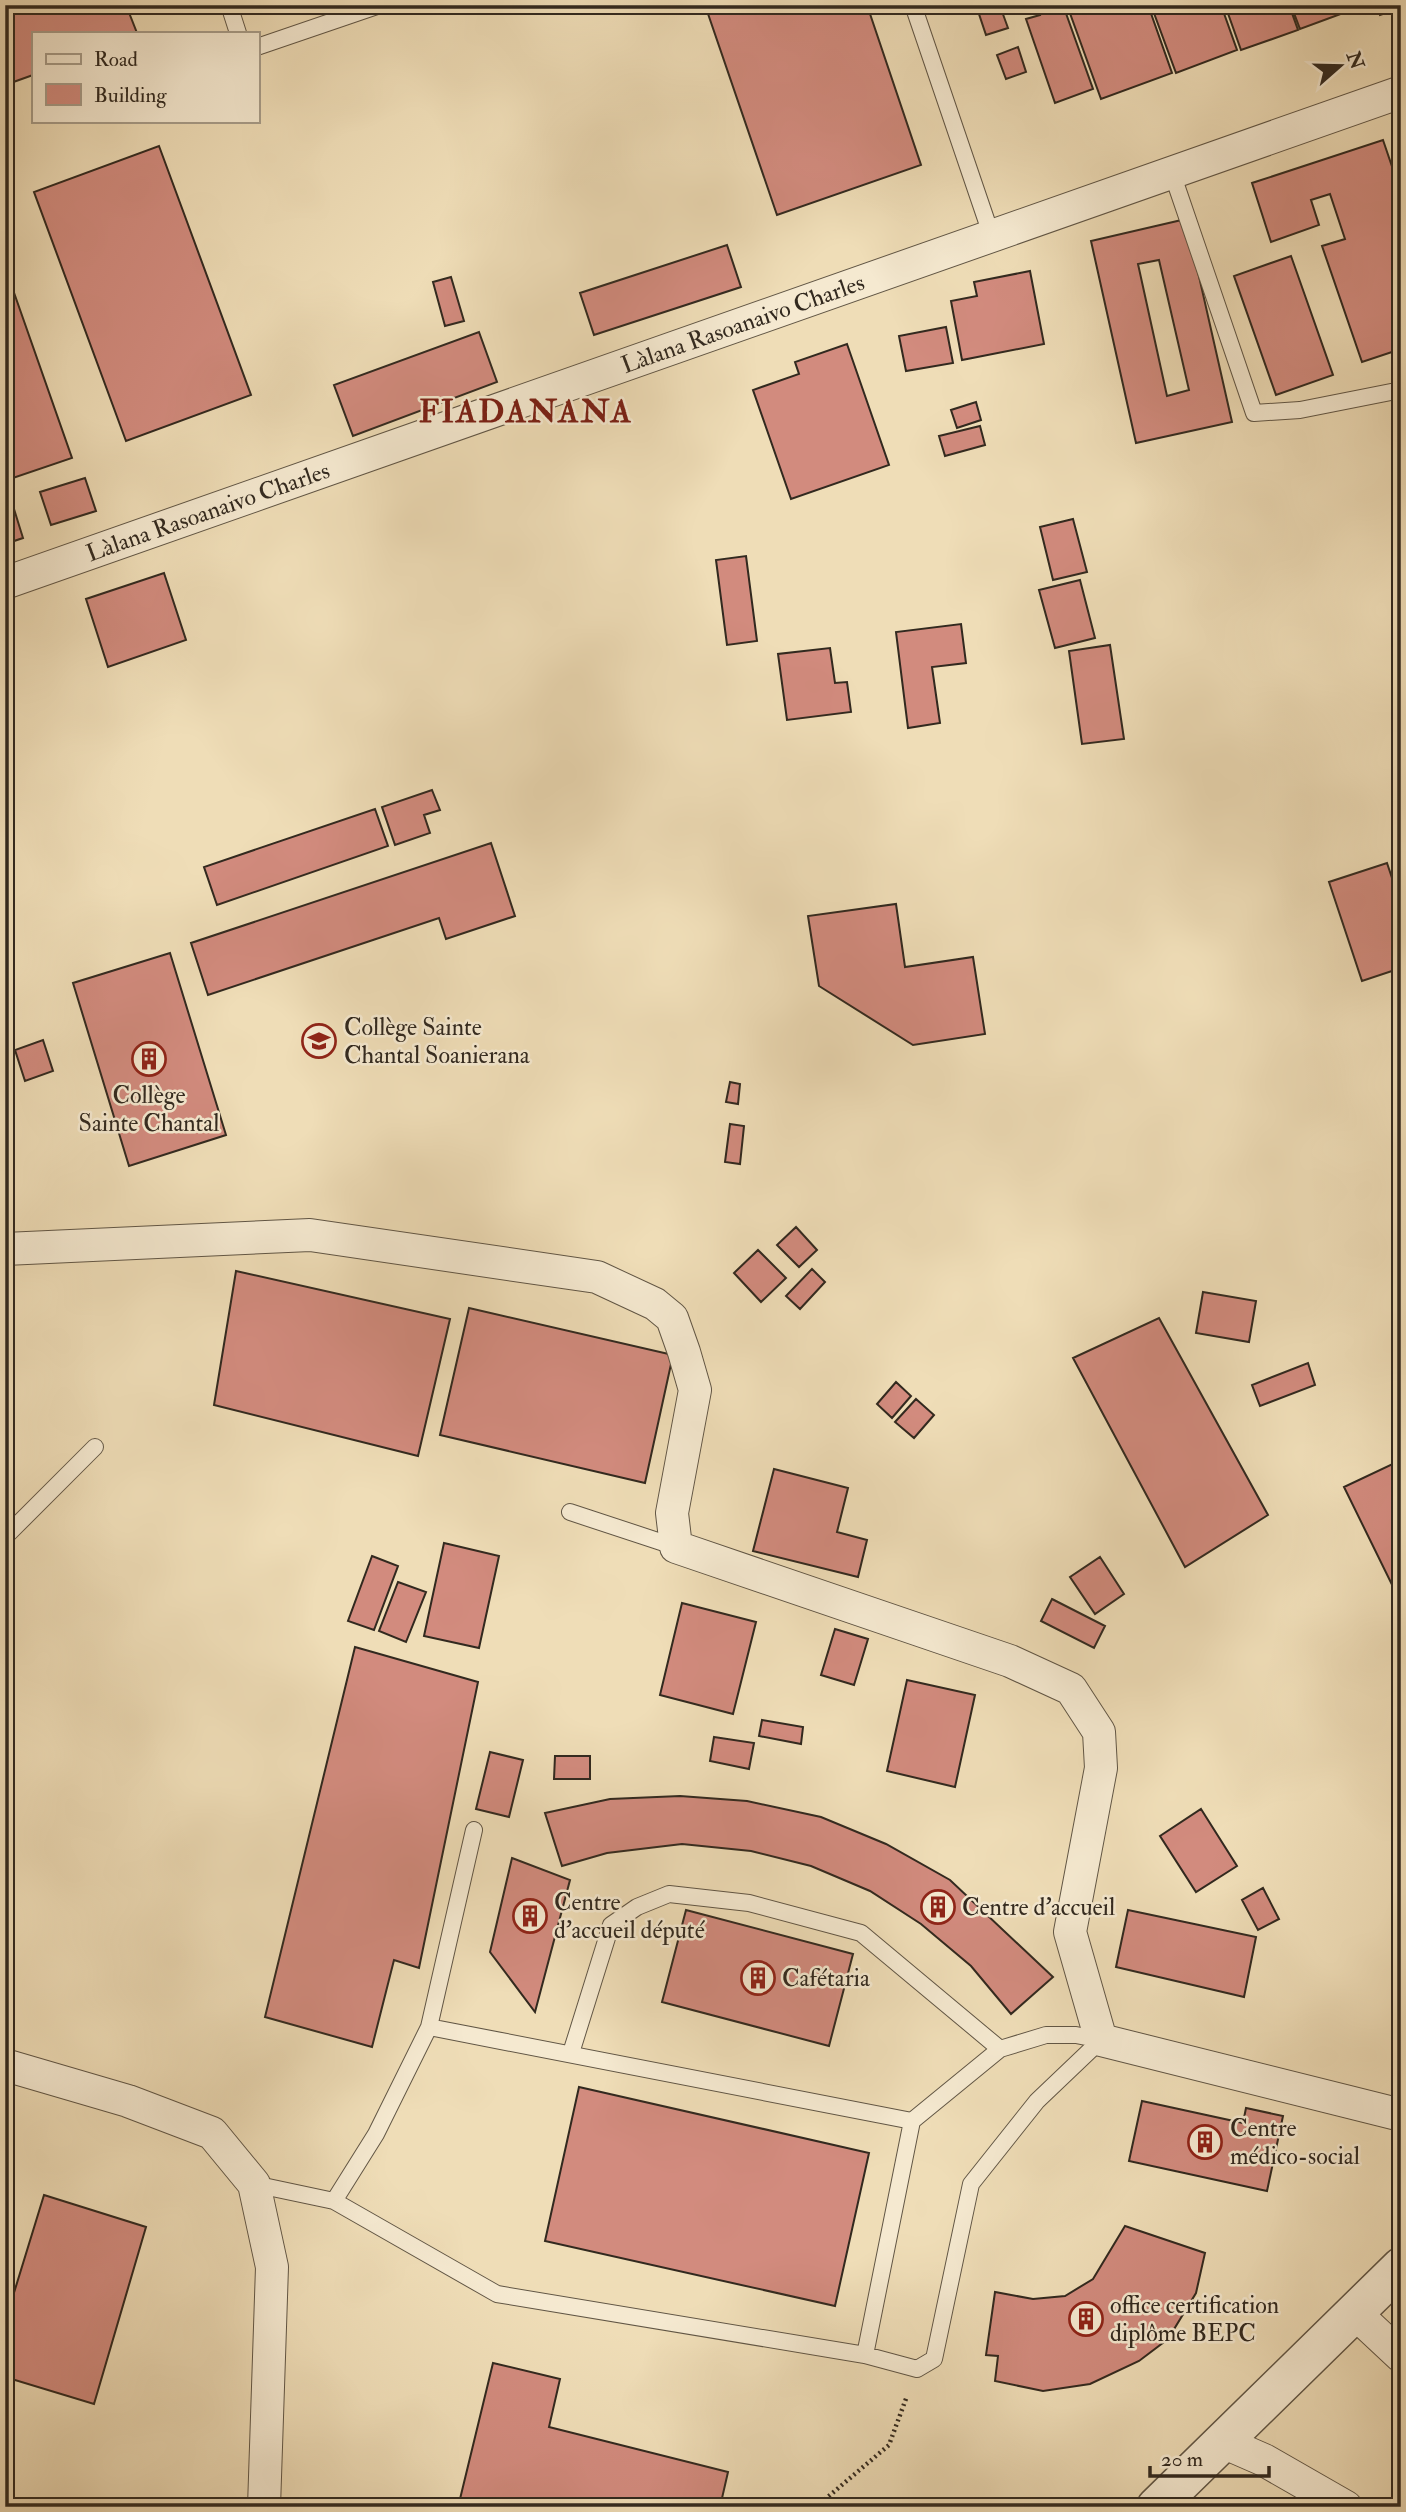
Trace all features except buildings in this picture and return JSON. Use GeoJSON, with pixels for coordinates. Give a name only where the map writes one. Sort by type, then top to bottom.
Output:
{"type":"FeatureCollection","features":[{"type":"Feature","properties":{"kind":"street","name":"Làlana Rasoanaivo Charles"},"geometry":{"type":"LineString","coordinates":[[5,583],[1401,92]]}},
{"type":"Feature","properties":{"kind":"street"},"geometry":{"type":"LineString","coordinates":[[5,1249],[310,1235],[597,1277],[655,1304],[672,1318],[695,1390],[672,1513],[676,1547],[1010,1661],[1071,1689],[1099,1732],[1101,1768],[1070,1931],[1101,2040],[1401,2115]]}},
{"type":"Feature","properties":{"kind":"street"},"geometry":{"type":"LineString","coordinates":[[5,2065],[128,2101],[212,2133],[254,2184],[272,2267],[264,2507]]}},
{"type":"Feature","properties":{"kind":"street"},"geometry":{"type":"LineString","coordinates":[[1156,2507],[1225,2443],[1401,2267]]}},
{"type":"Feature","properties":{"kind":"street"},"geometry":{"type":"LineString","coordinates":[[1354,2313],[1401,2356]]}},
{"type":"Feature","properties":{"kind":"street"},"geometry":{"type":"LineString","coordinates":[[1225,2443],[1264,2460],[1346,2507]]}},
{"type":"Feature","properties":{"kind":"lane"},"geometry":{"type":"LineString","coordinates":[[229,5],[238,32]]}},
{"type":"Feature","properties":{"kind":"lane"},"geometry":{"type":"LineString","coordinates":[[259,46],[380,5]]}},
{"type":"Feature","properties":{"kind":"lane"},"geometry":{"type":"LineString","coordinates":[[913,5],[992,237]]}},
{"type":"Feature","properties":{"kind":"lane"},"geometry":{"type":"LineString","coordinates":[[1172,173],[1254,413],[1300,410],[1401,390]]}},
{"type":"Feature","properties":{"kind":"lane"},"geometry":{"type":"LineString","coordinates":[[5,1537],[95,1447]]}},
{"type":"Feature","properties":{"kind":"lane"},"geometry":{"type":"LineString","coordinates":[[570,1512],[676,1547]]}},
{"type":"Feature","properties":{"kind":"lane"},"geometry":{"type":"LineString","coordinates":[[334,2202],[376,2134],[429,2027],[474,1830]]}},
{"type":"Feature","properties":{"kind":"lane"},"geometry":{"type":"LineString","coordinates":[[571,2053],[611,1925],[638,1906],[669,1894],[749,1903],[861,1933],[1000,2049]]}},
{"type":"Feature","properties":{"kind":"lane"},"geometry":{"type":"LineString","coordinates":[[429,2027],[912,2121]]}},
{"type":"Feature","properties":{"kind":"lane"},"geometry":{"type":"LineString","coordinates":[[865,2355],[912,2121],[1000,2049],[1046,2035],[1076,2035],[1101,2040]]}},
{"type":"Feature","properties":{"kind":"lane"},"geometry":{"type":"LineString","coordinates":[[254,2184],[334,2202],[496,2294],[865,2355],[917,2369],[934,2359],[971,2184],[1037,2101],[1101,2040]]}},
{"type":"Feature","properties":{"kind":"path"},"geometry":{"type":"LineString","coordinates":[[816,2507],[889,2445],[917,2369]]}},
{"type":"Feature","properties":{"kind":"place","name":"Collège Sainte Chantal Soanierana"},"geometry":{"type":"Point","coordinates":[319,1041]}},
{"type":"Feature","properties":{"kind":"place","name":"Collège Sainte Chantal"},"geometry":{"type":"Point","coordinates":[149,1059]}},
{"type":"Feature","properties":{"kind":"place","name":"Centre d'accueil"},"geometry":{"type":"Point","coordinates":[938,1907]}},
{"type":"Feature","properties":{"kind":"place","name":"Centre d'accueil député"},"geometry":{"type":"Point","coordinates":[530,1916]}},
{"type":"Feature","properties":{"kind":"place","name":"Cafétaria"},"geometry":{"type":"Point","coordinates":[758,1978]}},
{"type":"Feature","properties":{"kind":"place","name":"Centre médico-social"},"geometry":{"type":"Point","coordinates":[1205,2142]}},
{"type":"Feature","properties":{"kind":"place","name":"office certification diplôme BEPC"},"geometry":{"type":"Point","coordinates":[1086,2319]}},
{"type":"Feature","properties":{"kind":"district","name":"FIADANANA"},"geometry":{"type":"Point","coordinates":[526,411]}}]}
